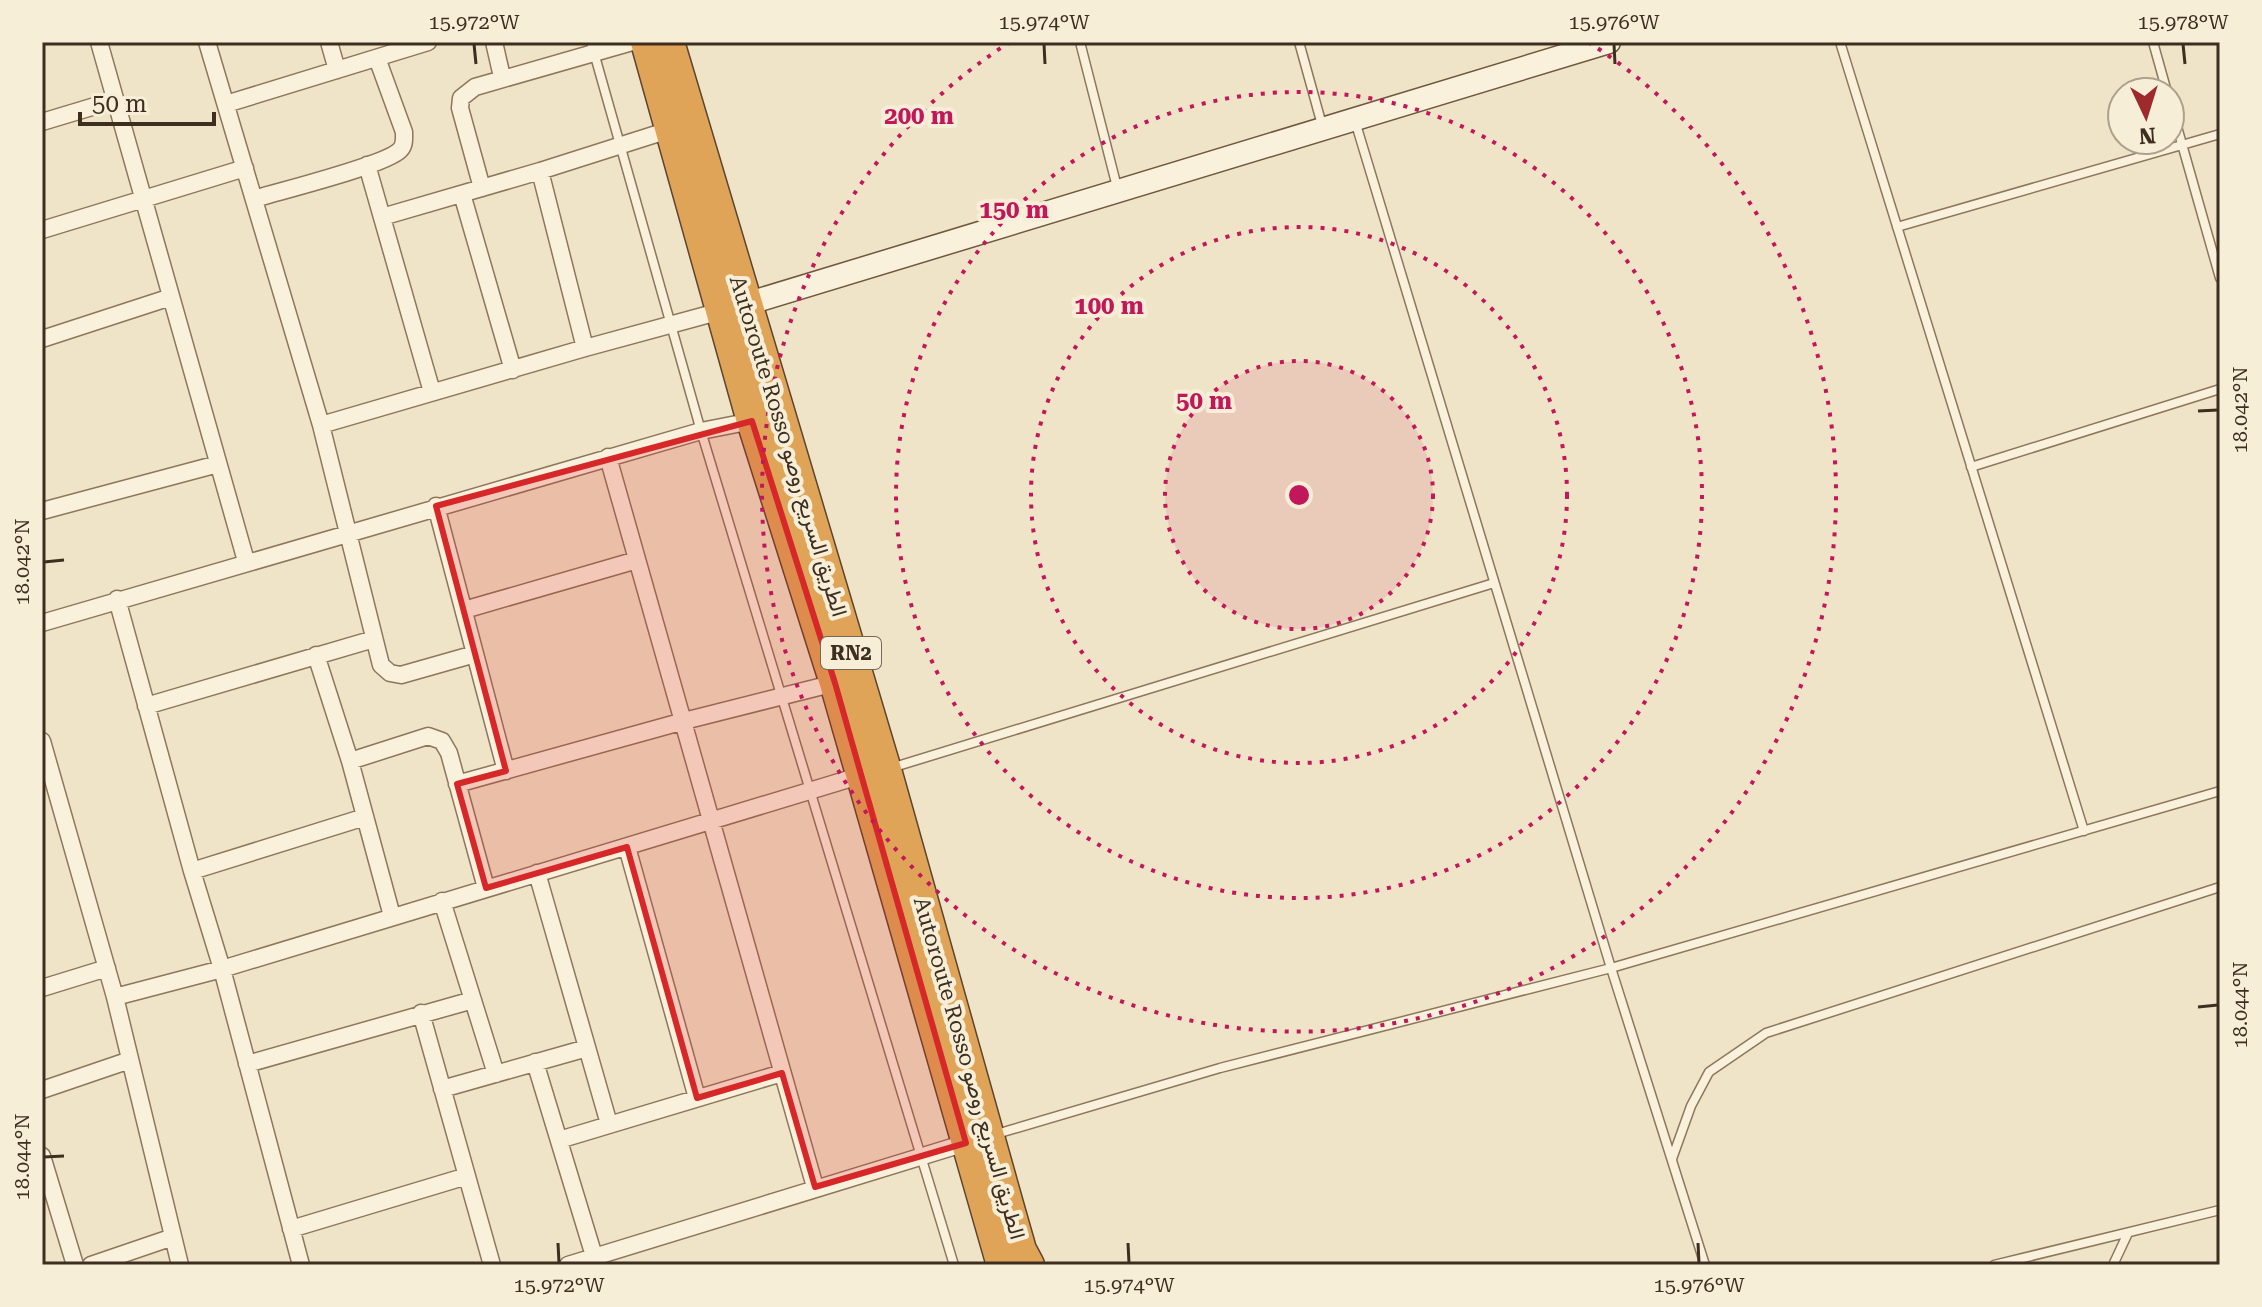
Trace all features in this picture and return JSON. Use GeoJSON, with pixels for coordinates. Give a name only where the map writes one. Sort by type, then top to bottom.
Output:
{"type":"FeatureCollection","features":[{"type":"Feature","properties":{"kind":"highway","name":"Autoroute Rosso الطريق السريع روصو"},"geometry":{"type":"LineString","coordinates":[[646,42],[733,308],[874,772],[977,1139],[1002,1265]]}},
{"type":"Feature","properties":{"kind":"highway","name":"Autoroute Rosso الطريق السريع روصو"},"geometry":{"type":"LineString","coordinates":[[669,42],[733,308],[752,421],[835,683],[874,772]]}},
{"type":"Feature","properties":{"kind":"highway","name":"Autoroute Rosso الطريق السريع روصو"},"geometry":{"type":"LineString","coordinates":[[977,1139],[1029,1265]]}},
{"type":"Feature","properties":{"kind":"street"},"geometry":{"type":"LineString","coordinates":[[99,42],[246,561]]}},
{"type":"Feature","properties":{"kind":"street"},"geometry":{"type":"LineString","coordinates":[[207,42],[321,425],[381,665],[390,673],[401,675],[475,654]]}},
{"type":"Feature","properties":{"kind":"street"},"geometry":{"type":"LineString","coordinates":[[329,42],[337,70]]}},
{"type":"Feature","properties":{"kind":"street"},"geometry":{"type":"LineString","coordinates":[[226,104],[428,42]]}},
{"type":"Feature","properties":{"kind":"street"},"geometry":{"type":"LineString","coordinates":[[494,42],[502,77]]}},
{"type":"Feature","properties":{"kind":"street"},"geometry":{"type":"LineString","coordinates":[[482,188],[460,108],[465,92],[593,48],[632,42]]}},
{"type":"Feature","properties":{"kind":"street"},"geometry":{"type":"LineString","coordinates":[[321,425],[733,308],[1609,42]]}},
{"type":"Feature","properties":{"kind":"street"},"geometry":{"type":"LineString","coordinates":[[254,199],[367,165],[399,152],[405,143],[404,132],[377,58]]}},
{"type":"Feature","properties":{"kind":"street"},"geometry":{"type":"LineString","coordinates":[[42,122],[115,100]]}},
{"type":"Feature","properties":{"kind":"street"},"geometry":{"type":"LineString","coordinates":[[382,217],[672,129]]}},
{"type":"Feature","properties":{"kind":"street"},"geometry":{"type":"LineString","coordinates":[[367,165],[432,392]]}},
{"type":"Feature","properties":{"kind":"street"},"geometry":{"type":"LineString","coordinates":[[42,230],[245,168]]}},
{"type":"Feature","properties":{"kind":"street"},"geometry":{"type":"LineString","coordinates":[[540,171],[585,348]]}},
{"type":"Feature","properties":{"kind":"street"},"geometry":{"type":"LineString","coordinates":[[462,194],[513,370]]}},
{"type":"Feature","properties":{"kind":"street"},"geometry":{"type":"LineString","coordinates":[[42,339],[171,297]]}},
{"type":"Feature","properties":{"kind":"street"},"geometry":{"type":"LineString","coordinates":[[42,623],[608,457],[701,431],[752,421]]}},
{"type":"Feature","properties":{"kind":"street"},"geometry":{"type":"LineString","coordinates":[[608,457],[815,1187]]}},
{"type":"Feature","properties":{"kind":"street"},"geometry":{"type":"LineString","coordinates":[[43,508],[218,464]]}},
{"type":"Feature","properties":{"kind":"street"},"geometry":{"type":"LineString","coordinates":[[436,506],[506,771]]}},
{"type":"Feature","properties":{"kind":"street"},"geometry":{"type":"LineString","coordinates":[[464,610],[637,560]]}},
{"type":"Feature","properties":{"kind":"street"},"geometry":{"type":"LineString","coordinates":[[117,599],[222,969],[301,1265]]}},
{"type":"Feature","properties":{"kind":"street"},"geometry":{"type":"LineString","coordinates":[[146,706],[374,639]]}},
{"type":"Feature","properties":{"kind":"street"},"geometry":{"type":"LineString","coordinates":[[316,655],[350,761],[392,916]]}},
{"type":"Feature","properties":{"kind":"street"},"geometry":{"type":"LineString","coordinates":[[457,784],[835,683]]}},
{"type":"Feature","properties":{"kind":"street"},"geometry":{"type":"LineString","coordinates":[[350,761],[428,736],[442,741],[449,753],[486,888]]}},
{"type":"Feature","properties":{"kind":"street"},"geometry":{"type":"LineString","coordinates":[[42,741],[115,997],[180,1265]]}},
{"type":"Feature","properties":{"kind":"street"},"geometry":{"type":"LineString","coordinates":[[115,997],[222,969],[874,772]]}},
{"type":"Feature","properties":{"kind":"street"},"geometry":{"type":"LineString","coordinates":[[192,871],[365,817]]}},
{"type":"Feature","properties":{"kind":"street"},"geometry":{"type":"LineString","coordinates":[[627,847],[697,1098]]}},
{"type":"Feature","properties":{"kind":"street"},"geometry":{"type":"LineString","coordinates":[[537,873],[609,1124]]}},
{"type":"Feature","properties":{"kind":"street"},"geometry":{"type":"LineString","coordinates":[[442,901],[496,1074]]}},
{"type":"Feature","properties":{"kind":"street"},"geometry":{"type":"LineString","coordinates":[[42,988],[107,968]]}},
{"type":"Feature","properties":{"kind":"street"},"geometry":{"type":"LineString","coordinates":[[247,1064],[473,1000]]}},
{"type":"Feature","properties":{"kind":"street"},"geometry":{"type":"LineString","coordinates":[[421,1013],[492,1265]]}},
{"type":"Feature","properties":{"kind":"street"},"geometry":{"type":"LineString","coordinates":[[442,1089],[587,1048]]}},
{"type":"Feature","properties":{"kind":"street"},"geometry":{"type":"LineString","coordinates":[[42,1090],[130,1060]]}},
{"type":"Feature","properties":{"kind":"street"},"geometry":{"type":"LineString","coordinates":[[535,1062],[594,1256]]}},
{"type":"Feature","properties":{"kind":"street"},"geometry":{"type":"LineString","coordinates":[[559,1140],[782,1073]]}},
{"type":"Feature","properties":{"kind":"street"},"geometry":{"type":"LineString","coordinates":[[574,1264],[977,1139]]}},
{"type":"Feature","properties":{"kind":"street"},"geometry":{"type":"LineString","coordinates":[[42,1156],[75,1265]]}},
{"type":"Feature","properties":{"kind":"street"},"geometry":{"type":"LineString","coordinates":[[291,1229],[467,1176]]}},
{"type":"Feature","properties":{"kind":"street"},"geometry":{"type":"LineString","coordinates":[[91,1265],[173,1237]]}},
{"type":"Feature","properties":{"kind":"lane"},"geometry":{"type":"LineString","coordinates":[[1080,42],[1118,192]]}},
{"type":"Feature","properties":{"kind":"lane"},"geometry":{"type":"LineString","coordinates":[[1299,42],[1323,130]]}},
{"type":"Feature","properties":{"kind":"lane"},"geometry":{"type":"LineString","coordinates":[[1840,42],[2084,831]]}},
{"type":"Feature","properties":{"kind":"lane"},"geometry":{"type":"LineString","coordinates":[[2153,42],[2163,76]]}},
{"type":"Feature","properties":{"kind":"lane"},"geometry":{"type":"LineString","coordinates":[[593,48],[701,431],[954,1265]]}},
{"type":"Feature","properties":{"kind":"lane"},"geometry":{"type":"LineString","coordinates":[[1354,120],[1611,968],[1705,1265]]}},
{"type":"Feature","properties":{"kind":"lane"},"geometry":{"type":"LineString","coordinates":[[2186,143],[2220,134]]}},
{"type":"Feature","properties":{"kind":"lane"},"geometry":{"type":"LineString","coordinates":[[1897,227],[2141,156]]}},
{"type":"Feature","properties":{"kind":"lane"},"geometry":{"type":"LineString","coordinates":[[2185,156],[2220,278]]}},
{"type":"Feature","properties":{"kind":"lane"},"geometry":{"type":"LineString","coordinates":[[1971,467],[2220,389]]}},
{"type":"Feature","properties":{"kind":"lane"},"geometry":{"type":"LineString","coordinates":[[874,772],[1494,583]]}},
{"type":"Feature","properties":{"kind":"lane"},"geometry":{"type":"LineString","coordinates":[[977,1139],[1220,1068],[1611,968],[2220,791]]}},
{"type":"Feature","properties":{"kind":"lane"},"geometry":{"type":"LineString","coordinates":[[1672,1160],[1691,1106],[1709,1072],[1766,1033],[2220,887]]}},
{"type":"Feature","properties":{"kind":"lane"},"geometry":{"type":"LineString","coordinates":[[1994,1265],[2220,1210]]}},
{"type":"Feature","properties":{"kind":"lane"},"geometry":{"type":"LineString","coordinates":[[2113,1265],[2128,1233]]}},
{"type":"Feature","properties":{"kind":"highlighted area"},"geometry":{"type":"Polygon","coordinates":[[[752,421],[835,683],[966,1143],[815,1187],[782,1073],[697,1098],[627,847],[486,888],[457,784],[506,771],[436,506],[752,421]]]}}]}
